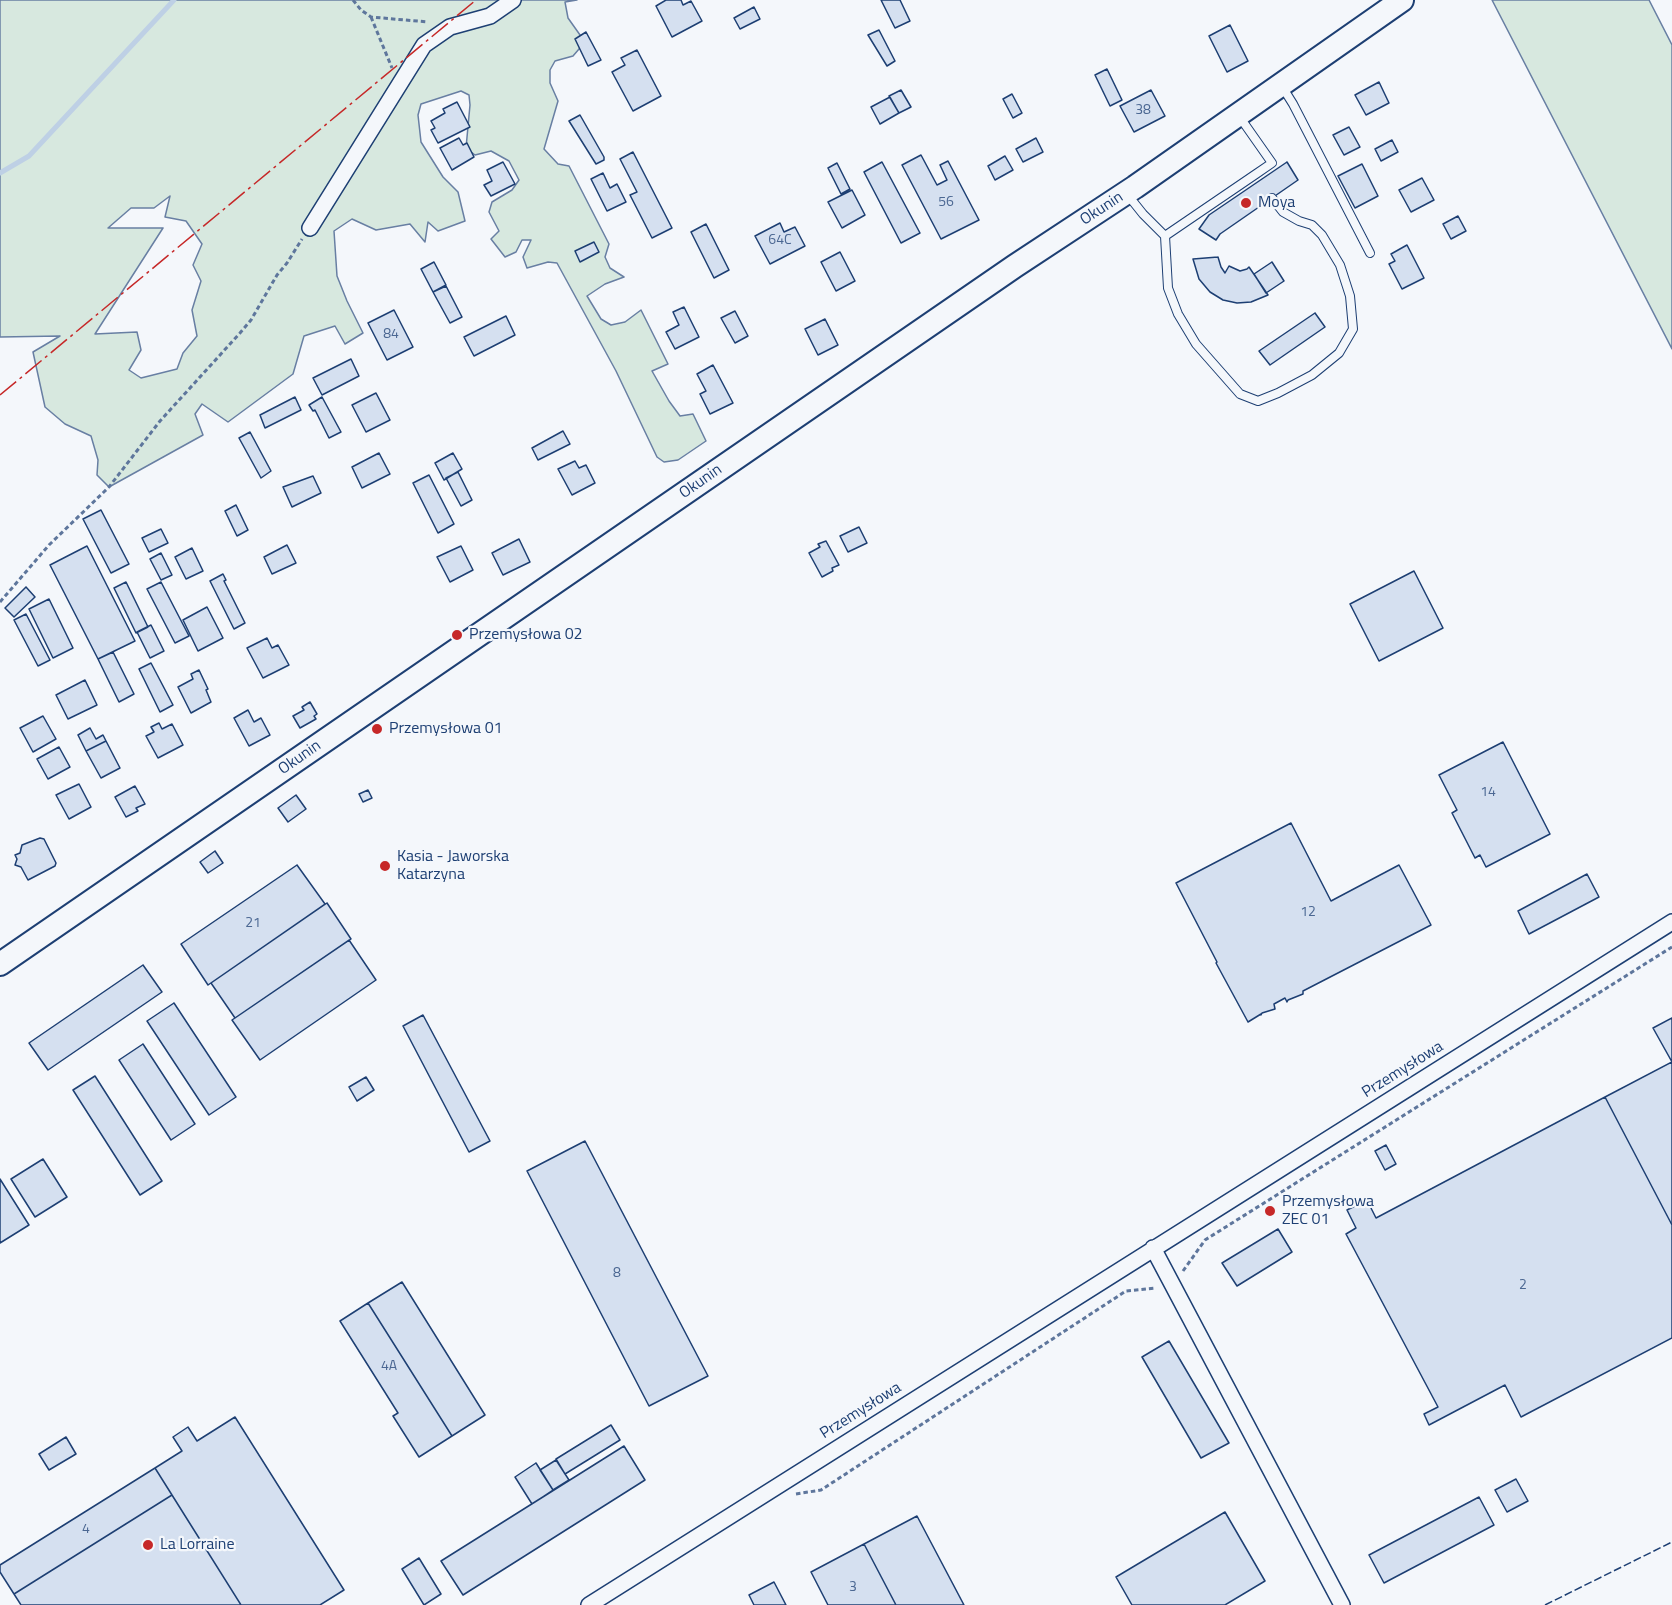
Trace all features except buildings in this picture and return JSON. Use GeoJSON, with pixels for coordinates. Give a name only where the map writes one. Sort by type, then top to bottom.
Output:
{"type":"FeatureCollection","features":[{"type":"Feature","properties":{"kind":"main road","name":"Okunin"},"geometry":{"type":"LineString","coordinates":[[0,964],[1015,266],[1126,193],[1402,0]]}},
{"type":"Feature","properties":{"kind":"street"},"geometry":{"type":"LineString","coordinates":[[309,228],[424,45],[450,27],[490,16],[513,0]]}},
{"type":"Feature","properties":{"kind":"street","name":"Przemysłowa"},"geometry":{"type":"LineString","coordinates":[[589,1605],[1672,922]]}},
{"type":"Feature","properties":{"kind":"street"},"geometry":{"type":"LineString","coordinates":[[1153,1248],[1342,1605]]}},
{"type":"Feature","properties":{"kind":"lane"},"geometry":{"type":"LineString","coordinates":[[1280,84],[1293,104],[1370,253]]}},
{"type":"Feature","properties":{"kind":"lane"},"geometry":{"type":"LineString","coordinates":[[1165,236],[1258,177],[1272,163],[1238,115]]}},
{"type":"Feature","properties":{"kind":"lane"},"geometry":{"type":"LineString","coordinates":[[1126,193],[1165,236],[1168,288],[1178,314],[1196,344],[1240,394],[1258,401],[1312,375],[1339,353],[1353,329],[1350,296],[1340,265],[1322,235],[1312,225],[1283,212],[1272,198]]}},
{"type":"Feature","properties":{"kind":"path"},"geometry":{"type":"LineString","coordinates":[[353,0],[371,17],[378,29],[398,85]]}},
{"type":"Feature","properties":{"kind":"path"},"geometry":{"type":"LineString","coordinates":[[371,17],[431,22],[450,27]]}},
{"type":"Feature","properties":{"kind":"path"},"geometry":{"type":"LineString","coordinates":[[0,602],[49,545],[108,487],[166,415],[251,320],[277,275],[309,228]]}},
{"type":"Feature","properties":{"kind":"path"},"geometry":{"type":"LineString","coordinates":[[1179,1277],[1205,1240],[1672,947]]}},
{"type":"Feature","properties":{"kind":"path"},"geometry":{"type":"LineString","coordinates":[[792,1494],[821,1490],[1126,1291],[1163,1287]]}},
{"type":"Feature","properties":{"kind":"shaded area"},"geometry":{"type":"Polygon","coordinates":[[[0,0],[577,0],[565,2],[568,18],[585,42],[573,56],[555,61],[550,70],[550,83],[558,101],[544,149],[558,164],[569,166],[609,244],[605,257],[610,268],[624,277],[605,284],[587,296],[601,319],[611,325],[625,322],[641,310],[668,364],[652,371],[680,416],[693,414],[706,441],[678,460],[664,462],[657,457],[616,371],[557,263],[548,262],[527,268],[523,257],[531,240],[522,240],[516,252],[505,257],[491,239],[499,231],[489,212],[492,202],[512,190],[519,180],[509,161],[491,151],[475,155],[466,148],[470,105],[469,95],[461,91],[421,104],[418,115],[421,142],[443,177],[458,192],[465,221],[438,231],[428,222],[425,242],[410,224],[376,230],[352,219],[334,231],[337,276],[363,333],[345,344],[335,326],[304,336],[293,374],[228,422],[202,404],[195,414],[203,435],[109,487],[97,475],[98,460],[91,436],[65,424],[45,407],[33,352],[60,336],[0,337],[0,0]],[[170,196],[154,208],[131,208],[108,228],[163,228],[95,334],[137,332],[141,350],[129,370],[141,378],[177,369],[183,353],[197,336],[192,310],[201,281],[193,265],[202,244],[186,221],[165,217],[170,196]]]}},
{"type":"Feature","properties":{"kind":"shaded area"},"geometry":{"type":"Polygon","coordinates":[[[1492,0],[1649,0],[1672,45],[1672,349],[1492,0]]]}},
{"type":"Feature","properties":{"kind":"waterway"},"geometry":{"type":"LineString","coordinates":[[0,173],[29,156],[174,0]]}},
{"type":"Feature","properties":{"kind":"fence"},"geometry":{"type":"LineString","coordinates":[[1545,1605],[1672,1542]]}},
{"type":"Feature","properties":{"kind":"power"},"geometry":{"type":"LineString","coordinates":[[0,395],[476,0]]}},
{"type":"Feature","properties":{"kind":"place","name":"Moya"},"geometry":{"type":"Point","coordinates":[1246,203]}},
{"type":"Feature","properties":{"kind":"place","name":"Przemysłowa 02"},"geometry":{"type":"Point","coordinates":[457,635]}},
{"type":"Feature","properties":{"kind":"place","name":"Przemysłowa 01"},"geometry":{"type":"Point","coordinates":[377,729]}},
{"type":"Feature","properties":{"kind":"place","name":"Kasia - Jaworska Katarzyna"},"geometry":{"type":"Point","coordinates":[385,866]}},
{"type":"Feature","properties":{"kind":"place","name":"Przemysłowa ZEC 01"},"geometry":{"type":"Point","coordinates":[1270,1211]}},
{"type":"Feature","properties":{"kind":"place","name":"La Lorraine"},"geometry":{"type":"Point","coordinates":[148,1545]}}]}
